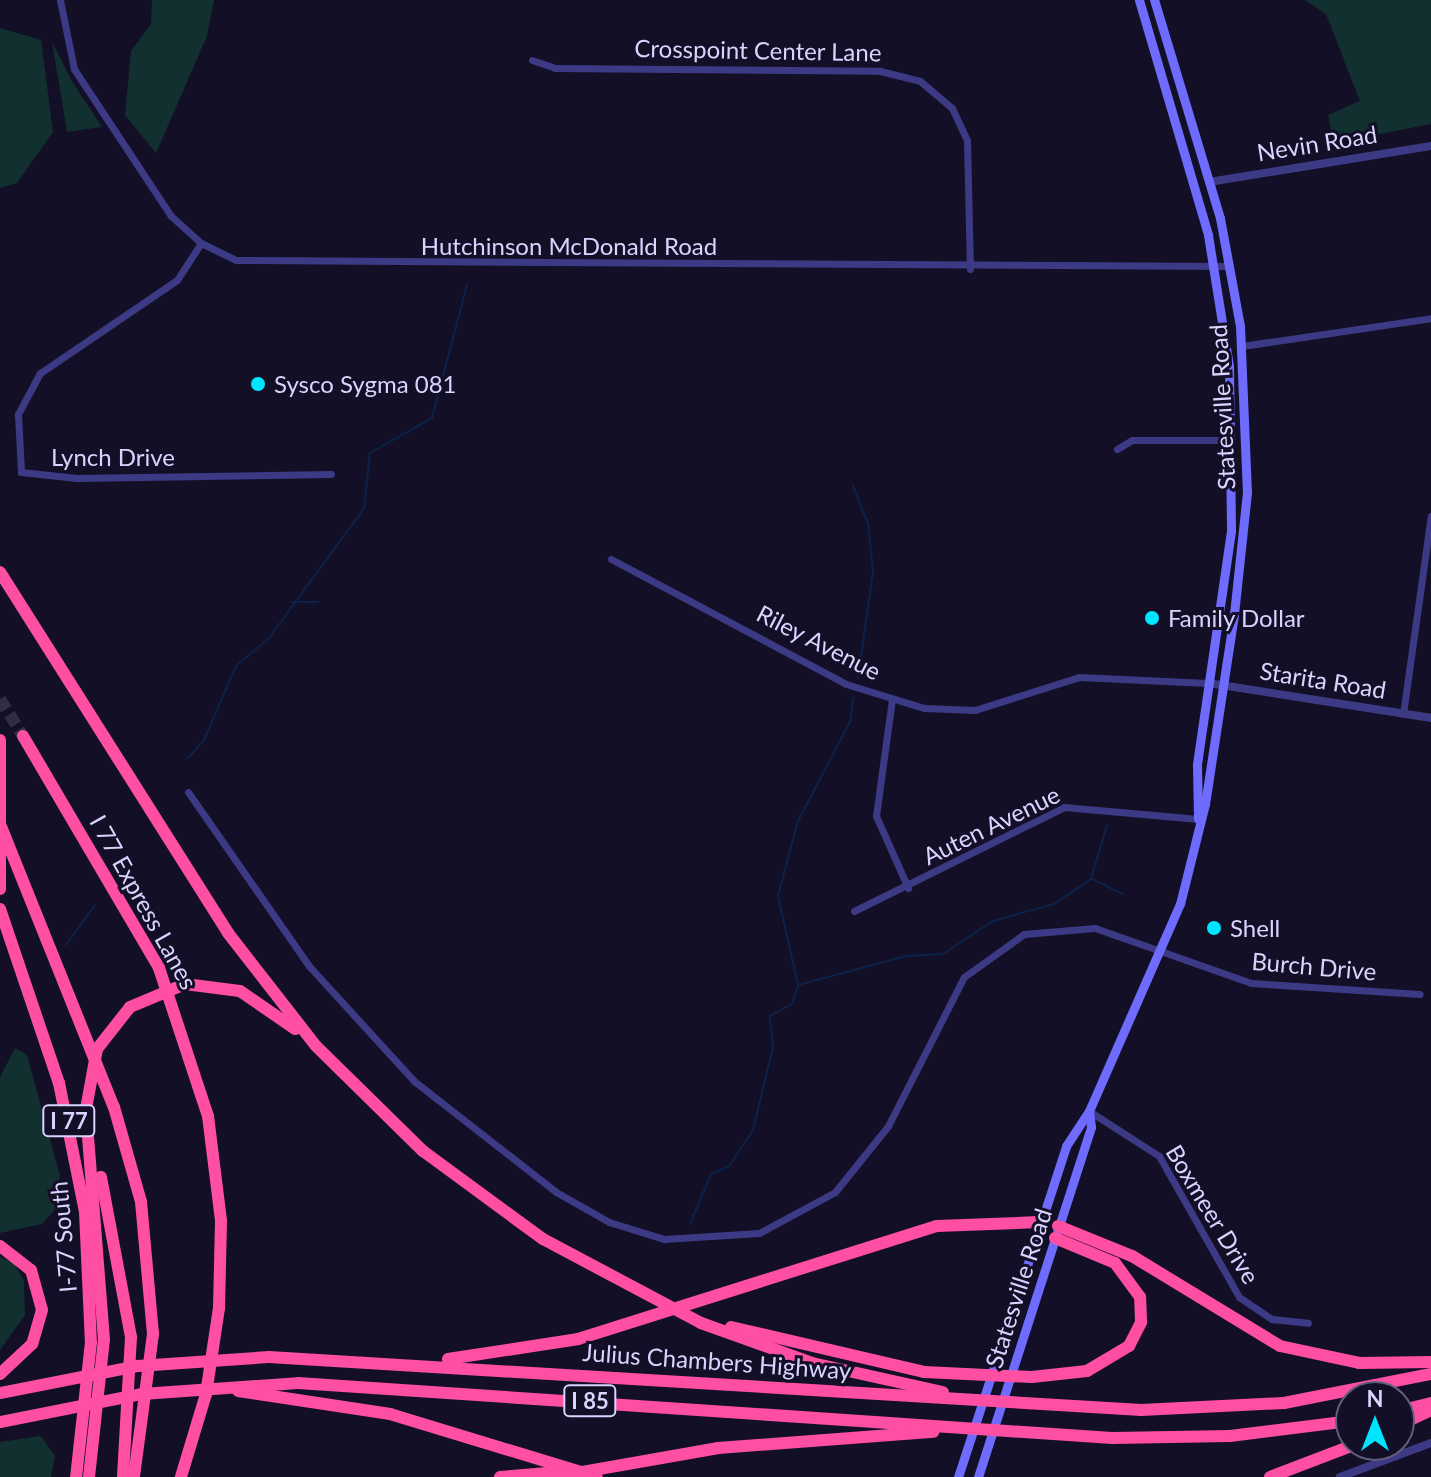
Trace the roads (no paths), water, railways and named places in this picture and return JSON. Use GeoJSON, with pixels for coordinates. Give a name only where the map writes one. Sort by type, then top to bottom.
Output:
{"type":"FeatureCollection","features":[{"type":"Feature","properties":{"kind":"highway"},"geometry":{"type":"LineString","coordinates":[[0,572],[196,887],[316,1046]]}},
{"type":"Feature","properties":{"kind":"highway","name":"I 77 Express Lanes"},"geometry":{"type":"LineString","coordinates":[[23,736],[159,968],[175,1004],[216,1168],[217,1328],[200,1417],[181,1477]]}},
{"type":"Feature","properties":{"kind":"highway"},"geometry":{"type":"LineString","coordinates":[[0,740],[4,802],[0,889]]}},
{"type":"Feature","properties":{"kind":"highway","name":"I 77"},"geometry":{"type":"LineString","coordinates":[[0,824],[103,1079],[141,1202],[153,1334],[145,1425],[134,1477]]}},
{"type":"Feature","properties":{"kind":"highway","name":"I-77 South"},"geometry":{"type":"LineString","coordinates":[[0,909],[74,1147],[98,1341],[76,1477]]}},
{"type":"Feature","properties":{"kind":"highway"},"geometry":{"type":"LineString","coordinates":[[89,1477],[96,1435],[98,1341],[87,1084],[102,1040],[130,1007],[165,988],[204,984],[240,991],[316,1046],[469,1188],[647,1297],[783,1354],[986,1401]]}},
{"type":"Feature","properties":{"kind":"highway"},"geometry":{"type":"LineString","coordinates":[[87,1123],[131,1337],[130,1426],[123,1477]]}},
{"type":"Feature","properties":{"kind":"highway"},"geometry":{"type":"LineString","coordinates":[[417,1363],[540,1347],[637,1320],[937,1226],[1039,1222]]}},
{"type":"Feature","properties":{"kind":"highway"},"geometry":{"type":"LineString","coordinates":[[647,1297],[864,1363],[973,1377],[1064,1375],[1122,1352],[1138,1331],[1142,1305],[1123,1269],[1056,1232]]}},
{"type":"Feature","properties":{"kind":"highway"},"geometry":{"type":"LineString","coordinates":[[1056,1232],[1132,1256],[1280,1346],[1342,1361],[1431,1362]]}},
{"type":"Feature","properties":{"kind":"highway"},"geometry":{"type":"LineString","coordinates":[[0,1246],[31,1270],[42,1310],[32,1344],[0,1374]]}},
{"type":"Feature","properties":{"kind":"highway","name":"Julius Chambers Highway"},"geometry":{"type":"LineString","coordinates":[[0,1393],[201,1360],[417,1363],[986,1401],[1228,1408],[1431,1374]]}},
{"type":"Feature","properties":{"kind":"highway","name":"Julius Chambers Highway"},"geometry":{"type":"LineString","coordinates":[[0,1422],[203,1388],[353,1385],[976,1429],[1185,1438],[1335,1423]]}},
{"type":"Feature","properties":{"kind":"highway"},"geometry":{"type":"LineString","coordinates":[[203,1388],[366,1408],[593,1473]]}},
{"type":"Feature","properties":{"kind":"highway"},"geometry":{"type":"LineString","coordinates":[[554,1477],[593,1473],[744,1445],[976,1429]]}},
{"type":"Feature","properties":{"kind":"highway"},"geometry":{"type":"LineString","coordinates":[[1270,1477],[1335,1452]]}},
{"type":"Feature","properties":{"kind":"highway"},"geometry":{"type":"LineString","coordinates":[[500,1477],[593,1473]]}},
{"type":"Feature","properties":{"kind":"main road","name":"Statesville Road"},"geometry":{"type":"LineString","coordinates":[[1139,0],[1214,267],[1232,440],[1231,531],[1193,801],[1198,819]]}},
{"type":"Feature","properties":{"kind":"main road","name":"Statesville Road"},"geometry":{"type":"LineString","coordinates":[[958,1477],[1039,1222],[1076,1121],[1089,1111],[1162,952],[1198,819],[1223,685],[1245,526],[1242,346],[1230,266],[1209,182],[1154,0]]}},
{"type":"Feature","properties":{"kind":"main road","name":"Statesville Road"},"geometry":{"type":"LineString","coordinates":[[978,1477],[1091,1127],[1089,1111]]}},
{"type":"Feature","properties":{"kind":"main road"},"geometry":{"type":"LineString","coordinates":[[1039,1222],[1056,1232]]}},
{"type":"Feature","properties":{"kind":"street","name":"Hutchinson McDonald Road"},"geometry":{"type":"LineString","coordinates":[[60,0],[74,69],[171,216],[201,243],[267,265],[970,269],[1230,266]]}},
{"type":"Feature","properties":{"kind":"street","name":"Crosspoint Center Lane"},"geometry":{"type":"LineString","coordinates":[[532,60],[555,68],[880,71],[920,81],[952,108],[967,140],[970,269]]}},
{"type":"Feature","properties":{"kind":"street","name":"Nevin Road"},"geometry":{"type":"LineString","coordinates":[[1209,182],[1431,146]]}},
{"type":"Feature","properties":{"kind":"street","name":"Lynch Drive"},"geometry":{"type":"LineString","coordinates":[[201,243],[177,280],[40,373],[22,402],[14,434],[21,472],[77,478],[331,474]]}},
{"type":"Feature","properties":{"kind":"street"},"geometry":{"type":"LineString","coordinates":[[1242,346],[1431,318]]}},
{"type":"Feature","properties":{"kind":"street"},"geometry":{"type":"LineString","coordinates":[[1117,449],[1132,440],[1232,440]]}},
{"type":"Feature","properties":{"kind":"street"},"geometry":{"type":"LineString","coordinates":[[1403,714],[1431,516]]}},
{"type":"Feature","properties":{"kind":"street","name":"Riley Avenue"},"geometry":{"type":"LineString","coordinates":[[611,559],[846,684],[892,699],[963,712],[1079,677],[1208,683]]}},
{"type":"Feature","properties":{"kind":"street","name":"Starita Road"},"geometry":{"type":"LineString","coordinates":[[1208,683],[1431,718]]}},
{"type":"Feature","properties":{"kind":"street"},"geometry":{"type":"LineString","coordinates":[[892,699],[876,816],[908,888]]}},
{"type":"Feature","properties":{"kind":"street","name":"Burch Drive"},"geometry":{"type":"LineString","coordinates":[[188,792],[309,966],[414,1081],[569,1200],[664,1239],[759,1233],[835,1192],[888,1126],[957,987],[1002,944],[1036,930],[1082,927],[1260,984],[1420,994]]}},
{"type":"Feature","properties":{"kind":"street","name":"Auten Avenue"},"geometry":{"type":"LineString","coordinates":[[854,911],[908,888],[1064,807],[1198,819]]}},
{"type":"Feature","properties":{"kind":"street","name":"Boxmeer Drive"},"geometry":{"type":"LineString","coordinates":[[1089,1111],[1159,1156],[1239,1297],[1272,1319],[1308,1323]]}},
{"type":"Feature","properties":{"kind":"street"},"geometry":{"type":"LineString","coordinates":[[1340,1477],[1431,1443]]}},
{"type":"Feature","properties":{"kind":"waterway"},"geometry":{"type":"LineString","coordinates":[[188,758],[204,740],[236,666],[269,638],[364,508],[370,453],[432,418],[467,285]]}},
{"type":"Feature","properties":{"kind":"waterway"},"geometry":{"type":"LineString","coordinates":[[853,486],[868,524],[873,571],[858,679]]}},
{"type":"Feature","properties":{"kind":"waterway"},"geometry":{"type":"LineString","coordinates":[[292,602],[318,602]]}},
{"type":"Feature","properties":{"kind":"waterway"},"geometry":{"type":"LineString","coordinates":[[690,1224],[711,1174],[729,1166],[753,1130],[773,1047],[770,1016],[792,1004],[798,985],[778,896],[798,821],[850,722],[853,698]]}},
{"type":"Feature","properties":{"kind":"waterway"},"geometry":{"type":"LineString","coordinates":[[798,985],[906,956],[943,954],[993,921],[1054,904],[1091,879],[1107,825]]}},
{"type":"Feature","properties":{"kind":"waterway"},"geometry":{"type":"LineString","coordinates":[[1092,879],[1123,894]]}},
{"type":"Feature","properties":{"kind":"waterway"},"geometry":{"type":"LineString","coordinates":[[66,945],[95,905]]}},
{"type":"Feature","properties":{"kind":"tunnel"},"geometry":{"type":"LineString","coordinates":[[0,699],[23,736]]}},
{"type":"Feature","properties":{"kind":"place","name":"Sysco Sygma 081"},"geometry":{"type":"Point","coordinates":[258,384]}},
{"type":"Feature","properties":{"kind":"place","name":"Family Dollar"},"geometry":{"type":"Point","coordinates":[1152,618]}},
{"type":"Feature","properties":{"kind":"place","name":"Shell"},"geometry":{"type":"Point","coordinates":[1214,928]}}]}
